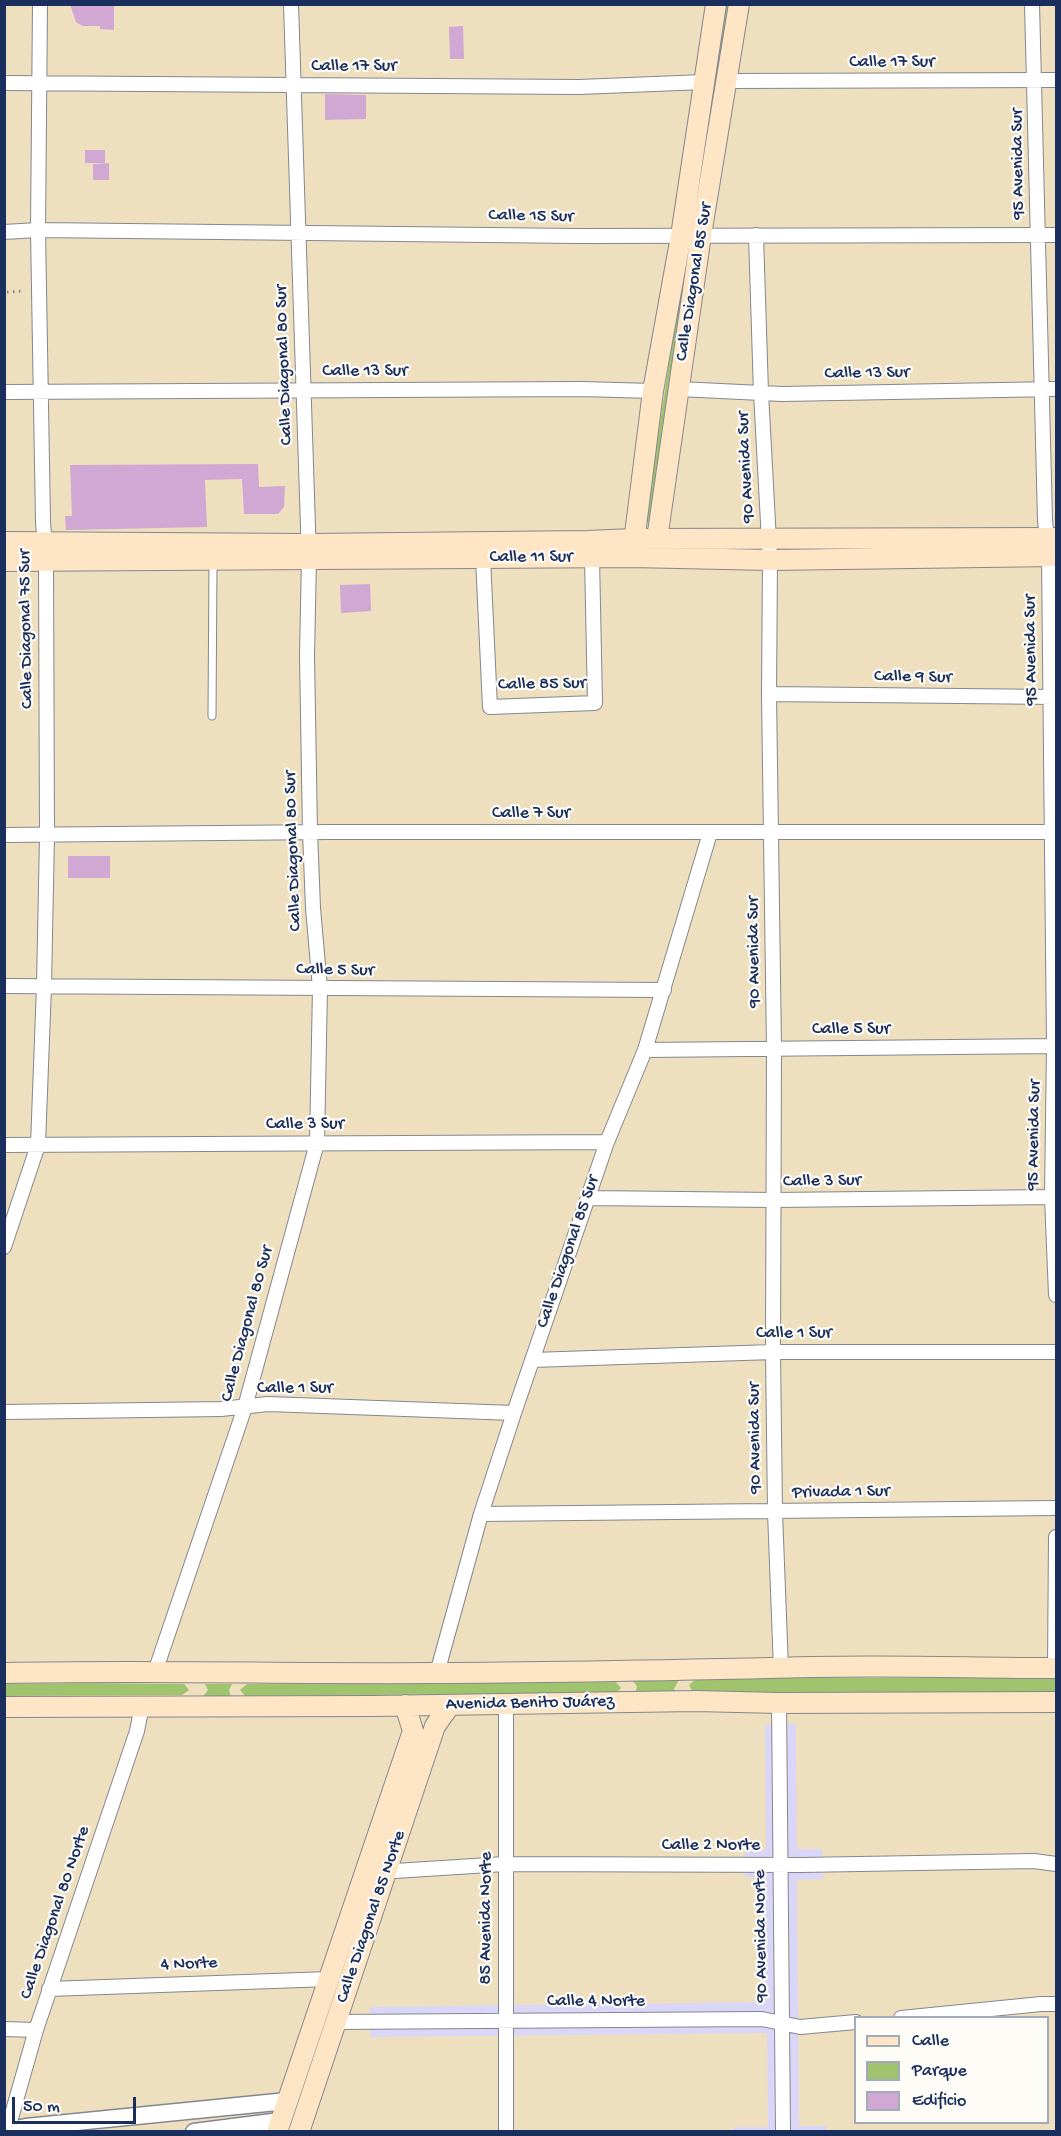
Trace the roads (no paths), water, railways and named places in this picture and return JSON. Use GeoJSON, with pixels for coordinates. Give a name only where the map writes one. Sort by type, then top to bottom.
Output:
{"type":"FeatureCollection","features":[{"type":"Feature","properties":{"kind":"main road","name":"Calle Diagonal 85 Sur"},"geometry":{"type":"LineString","coordinates":[[638,552],[653,391],[681,236],[716,4]]}},
{"type":"Feature","properties":{"kind":"main road","name":"Calle Diagonal 85 Sur"},"geometry":{"type":"LineString","coordinates":[[657,539],[701,235],[740,4]]}},
{"type":"Feature","properties":{"kind":"main road","name":"Calle 11 Sur"},"geometry":{"type":"LineString","coordinates":[[4,561],[45,551],[308,551],[587,542],[638,552],[657,539],[769,550]]}},
{"type":"Feature","properties":{"kind":"main road","name":"Calle 11 Sur"},"geometry":{"type":"LineString","coordinates":[[4,542],[45,551],[213,560],[308,551],[483,558],[592,558],[638,552],[1052,547]]}},
{"type":"Feature","properties":{"kind":"main road","name":"Avenida Benito Juárez"},"geometry":{"type":"LineString","coordinates":[[4,1672],[246,1674],[619,1672],[813,1667],[1056,1668]]}},
{"type":"Feature","properties":{"kind":"main road"},"geometry":{"type":"LineString","coordinates":[[696,1701],[684,1688],[683,1683],[698,1671]]}},
{"type":"Feature","properties":{"kind":"main road"},"geometry":{"type":"LineString","coordinates":[[177,1706],[195,1692],[196,1688],[184,1672]]}},
{"type":"Feature","properties":{"kind":"main road"},"geometry":{"type":"LineString","coordinates":[[615,1702],[628,1686],[619,1672]]}},
{"type":"Feature","properties":{"kind":"main road"},"geometry":{"type":"LineString","coordinates":[[240,1707],[235,1688],[246,1674]]}},
{"type":"Feature","properties":{"kind":"main road","name":"Avenida Benito Juárez"},"geometry":{"type":"LineString","coordinates":[[4,1707],[86,1705],[240,1707],[696,1701],[1056,1702]]}},
{"type":"Feature","properties":{"kind":"main road","name":"Calle Diagonal 85 Norte"},"geometry":{"type":"LineString","coordinates":[[279,2126],[413,1731],[405,1705]]}},
{"type":"Feature","properties":{"kind":"main road","name":"Calle Diagonal 85 Norte"},"geometry":{"type":"LineString","coordinates":[[299,2132],[435,1726],[450,1705]]}},
{"type":"Feature","properties":{"kind":"street","name":"Calle Diagonal 75 Sur"},"geometry":{"type":"LineString","coordinates":[[4,1247],[38,1145],[44,986],[47,836],[45,551],[38,230],[40,4]]}},
{"type":"Feature","properties":{"kind":"street","name":"Calle Diagonal 80 Sur"},"geometry":{"type":"LineString","coordinates":[[155,1672],[245,1407],[317,1143],[320,988],[313,908],[310,832],[308,551],[291,4]]}},
{"type":"Feature","properties":{"kind":"street","name":"95 Avenida Sur"},"geometry":{"type":"LineString","coordinates":[[1032,4],[1039,235],[1049,389],[1052,547],[1056,1295]]}},
{"type":"Feature","properties":{"kind":"street","name":"Calle 17 Sur"},"geometry":{"type":"LineString","coordinates":[[727,81],[1056,80]]}},
{"type":"Feature","properties":{"kind":"street","name":"Calle 17 Sur"},"geometry":{"type":"LineString","coordinates":[[4,83],[579,87],[704,82]]}},
{"type":"Feature","properties":{"kind":"street","name":"Calle 15 Sur"},"geometry":{"type":"LineString","coordinates":[[4,232],[38,230],[681,236],[1056,235]]}},
{"type":"Feature","properties":{"kind":"street","name":"90 Avenida Sur"},"geometry":{"type":"LineString","coordinates":[[756,236],[769,550],[774,1049],[773,1352],[775,1512],[781,1669]]}},
{"type":"Feature","properties":{"kind":"street","name":"Calle 13 Sur"},"geometry":{"type":"LineString","coordinates":[[4,392],[582,388],[653,391]]}},
{"type":"Feature","properties":{"kind":"street","name":"Calle 13 Sur"},"geometry":{"type":"LineString","coordinates":[[679,389],[761,393],[1049,389]]}},
{"type":"Feature","properties":{"kind":"street","name":"Calle 85 Sur"},"geometry":{"type":"LineString","coordinates":[[483,558],[490,707],[595,703],[592,558]]}},
{"type":"Feature","properties":{"kind":"street","name":"Calle 9 Sur"},"geometry":{"type":"LineString","coordinates":[[769,694],[1054,697]]}},
{"type":"Feature","properties":{"kind":"street","name":"Calle 7 Sur"},"geometry":{"type":"LineString","coordinates":[[4,835],[310,832],[1054,832]]}},
{"type":"Feature","properties":{"kind":"street","name":"Calle Diagonal 85 Sur"},"geometry":{"type":"LineString","coordinates":[[437,1673],[481,1514],[607,1142],[645,1050],[710,833]]}},
{"type":"Feature","properties":{"kind":"street","name":"Calle 5 Sur"},"geometry":{"type":"LineString","coordinates":[[4,986],[664,990]]}},
{"type":"Feature","properties":{"kind":"street","name":"Calle 5 Sur"},"geometry":{"type":"LineString","coordinates":[[645,1050],[1055,1047]]}},
{"type":"Feature","properties":{"kind":"street","name":"Calle 3 Sur"},"geometry":{"type":"LineString","coordinates":[[4,1145],[607,1142]]}},
{"type":"Feature","properties":{"kind":"street","name":"Calle 3 Sur"},"geometry":{"type":"LineString","coordinates":[[588,1198],[773,1200],[1054,1197]]}},
{"type":"Feature","properties":{"kind":"street","name":"Calle 1 Sur"},"geometry":{"type":"LineString","coordinates":[[532,1360],[773,1352],[1056,1352]]}},
{"type":"Feature","properties":{"kind":"street","name":"Calle 1 Sur"},"geometry":{"type":"LineString","coordinates":[[4,1412],[245,1407],[268,1404],[514,1413]]}},
{"type":"Feature","properties":{"kind":"street","name":"Privada 1 Sur"},"geometry":{"type":"LineString","coordinates":[[481,1514],[1056,1508]]}},
{"type":"Feature","properties":{"kind":"street"},"geometry":{"type":"LineString","coordinates":[[1056,1537],[1056,1668]]}},
{"type":"Feature","properties":{"kind":"street","name":"90 Avenida Norte"},"geometry":{"type":"LineString","coordinates":[[779,1703],[783,2132]]}},
{"type":"Feature","properties":{"kind":"street","name":"85 Avenida Norte"},"geometry":{"type":"LineString","coordinates":[[506,1704],[506,2132]]}},
{"type":"Feature","properties":{"kind":"street","name":"Calle Diagonal 80 Norte"},"geometry":{"type":"LineString","coordinates":[[7,2131],[49,1989],[137,1731],[142,1706]]}},
{"type":"Feature","properties":{"kind":"street","name":"Calle 2 Norte"},"geometry":{"type":"LineString","coordinates":[[365,1872],[505,1864],[1034,1861],[1056,1864]]}},
{"type":"Feature","properties":{"kind":"street","name":"4 Norte"},"geometry":{"type":"LineString","coordinates":[[49,1989],[329,1979]]}},
{"type":"Feature","properties":{"kind":"street"},"geometry":{"type":"LineString","coordinates":[[921,2016],[1056,2004]]}},
{"type":"Feature","properties":{"kind":"street","name":"Calle 4 Norte"},"geometry":{"type":"LineString","coordinates":[[336,2022],[762,2019],[800,2027],[854,2022]]}},
{"type":"Feature","properties":{"kind":"street"},"geometry":{"type":"LineString","coordinates":[[4,2029],[36,2030]]}},
{"type":"Feature","properties":{"kind":"street"},"geometry":{"type":"LineString","coordinates":[[7,2131],[26,2127],[287,2101]]}},
{"type":"Feature","properties":{"kind":"street"},"geometry":{"type":"LineString","coordinates":[[194,2132],[279,2126]]}},
{"type":"Feature","properties":{"kind":"lane"},"geometry":{"type":"LineString","coordinates":[[212,716],[213,560]]}}]}
